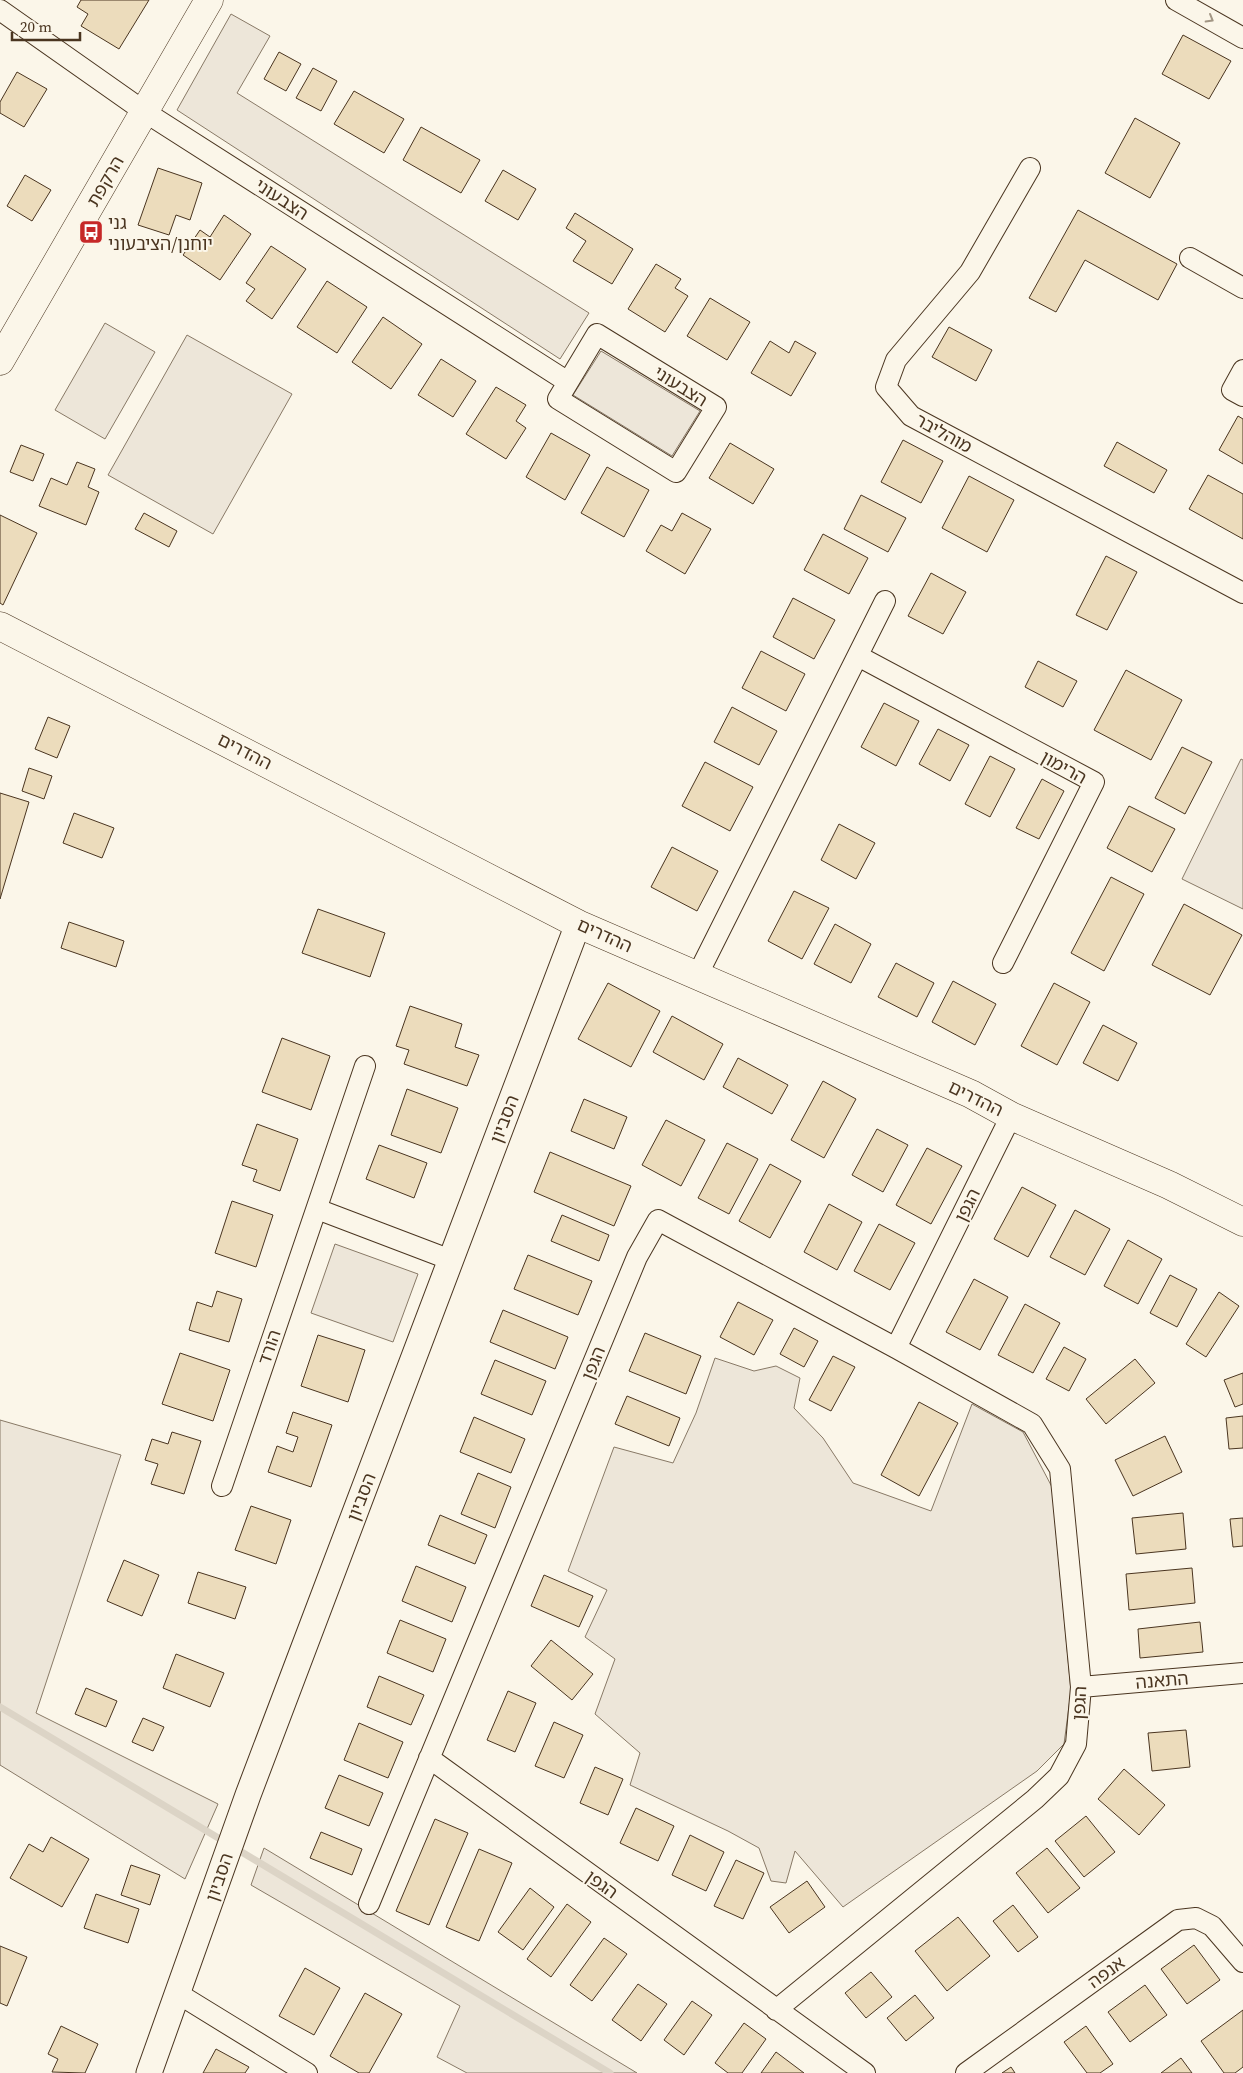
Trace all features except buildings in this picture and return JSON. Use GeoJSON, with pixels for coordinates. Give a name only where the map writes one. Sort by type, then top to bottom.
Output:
{"type":"FeatureCollection","features":[{"type":"Feature","properties":{"kind":"main road","name":"הרקפת"},"geometry":{"type":"LineString","coordinates":[[0,360],[146,112],[209,0]]}},
{"type":"Feature","properties":{"kind":"main road","name":"ההדרים"},"geometry":{"type":"LineString","coordinates":[[0,626],[578,924],[971,1094],[1011,1116],[1169,1185],[1237,1222]]}},
{"type":"Feature","properties":{"kind":"street"},"geometry":{"type":"LineString","coordinates":[[1176,0],[1243,38]]}},
{"type":"Feature","properties":{"kind":"street","name":"הצבעוני"},"geometry":{"type":"LineString","coordinates":[[0,10],[146,112],[568,382]]}},
{"type":"Feature","properties":{"kind":"street","name":"מוהליבר"},"geometry":{"type":"LineString","coordinates":[[1030,168],[970,272],[896,360],[886,387],[911,416],[1243,593]]}},
{"type":"Feature","properties":{"kind":"street"},"geometry":{"type":"LineString","coordinates":[[1190,258],[1243,288]]}},
{"type":"Feature","properties":{"kind":"street","name":"הצבעוני"},"geometry":{"type":"LineString","coordinates":[[597,334],[716,407],[676,472],[558,399],[568,382],[597,334]]}},
{"type":"Feature","properties":{"kind":"street"},"geometry":{"type":"LineString","coordinates":[[1243,370],[1232,390],[1243,396]]}},
{"type":"Feature","properties":{"kind":"street"},"geometry":{"type":"LineString","coordinates":[[697,976],[886,601]]}},
{"type":"Feature","properties":{"kind":"street","name":"הרימון"},"geometry":{"type":"LineString","coordinates":[[858,656],[1094,782],[1003,963]]}},
{"type":"Feature","properties":{"kind":"street","name":"הסביון"},"geometry":{"type":"LineString","coordinates":[[149,2073],[238,1822],[578,924]]}},
{"type":"Feature","properties":{"kind":"street","name":"הורד"},"geometry":{"type":"LineString","coordinates":[[222,1486],[365,1066]]}},
{"type":"Feature","properties":{"kind":"street","name":"הגפן"},"geometry":{"type":"LineString","coordinates":[[896,1348],[1011,1116]]}},
{"type":"Feature","properties":{"kind":"street"},"geometry":{"type":"LineString","coordinates":[[317,1208],[451,1260]]}},
{"type":"Feature","properties":{"kind":"street","name":"הגפן"},"geometry":{"type":"LineString","coordinates":[[369,1904],[637,1258],[658,1220],[896,1348],[1032,1424],[1060,1468],[1081,1687],[1076,1744],[1059,1776],[1035,1799],[776,2010]]}},
{"type":"Feature","properties":{"kind":"street","name":"התאנה"},"geometry":{"type":"LineString","coordinates":[[1081,1687],[1243,1673]]}},
{"type":"Feature","properties":{"kind":"street","name":"הגפן"},"geometry":{"type":"LineString","coordinates":[[429,1758],[865,2073]]}},
{"type":"Feature","properties":{"kind":"street","name":"אנפה"},"geometry":{"type":"LineString","coordinates":[[966,2073],[1178,1920],[1196,1918],[1212,1926],[1243,1962]]}},
{"type":"Feature","properties":{"kind":"street"},"geometry":{"type":"LineString","coordinates":[[177,1993],[307,2073]]}},
{"type":"Feature","properties":{"kind":"shaded area"},"geometry":{"type":"Polygon","coordinates":[[[231,14],[270,36],[237,93],[589,313],[560,359],[177,110],[231,14]]]}},
{"type":"Feature","properties":{"kind":"shaded area"},"geometry":{"type":"Polygon","coordinates":[[[105,323],[155,352],[105,439],[55,410],[105,323]]]}},
{"type":"Feature","properties":{"kind":"shaded area"},"geometry":{"type":"Polygon","coordinates":[[[187,335],[292,394],[213,534],[108,475],[187,335]]]}},
{"type":"Feature","properties":{"kind":"shaded area"},"geometry":{"type":"Polygon","coordinates":[[[601,351],[700,411],[672,456],[573,395],[601,351]]]}},
{"type":"Feature","properties":{"kind":"shaded area"},"geometry":{"type":"Polygon","coordinates":[[[1241,759],[1243,760],[1243,909],[1182,879],[1241,759]]]}},
{"type":"Feature","properties":{"kind":"shaded area"},"geometry":{"type":"Polygon","coordinates":[[[335,1244],[418,1274],[393,1342],[311,1313],[335,1244]]]}},
{"type":"Feature","properties":{"kind":"shaded area"},"geometry":{"type":"Polygon","coordinates":[[[715,1358],[754,1371],[776,1366],[800,1378],[794,1408],[823,1438],[853,1483],[931,1511],[972,1404],[1023,1432],[1052,1487],[1071,1691],[1064,1744],[1037,1771],[843,1907],[795,1851],[786,1883],[771,1881],[759,1848],[728,1831],[630,1785],[640,1753],[595,1714],[615,1659],[585,1637],[607,1590],[568,1571],[614,1447],[673,1463],[696,1413],[715,1358]]]}},
{"type":"Feature","properties":{"kind":"shaded area"},"geometry":{"type":"Polygon","coordinates":[[[0,1420],[121,1455],[36,1713],[218,1804],[185,1879],[0,1765],[0,1420]]]}},
{"type":"Feature","properties":{"kind":"shaded area"},"geometry":{"type":"Polygon","coordinates":[[[264,1848],[637,2073],[467,2073],[437,2057],[460,2006],[251,1885],[264,1848]]]}},
{"type":"Feature","properties":{"kind":"waterway"},"geometry":{"type":"LineString","coordinates":[[0,1707],[610,2073]]}},
{"type":"Feature","properties":{"kind":"place","name":"גני יוחנן/הציבעוני"},"geometry":{"type":"Point","coordinates":[91,232]}}]}
